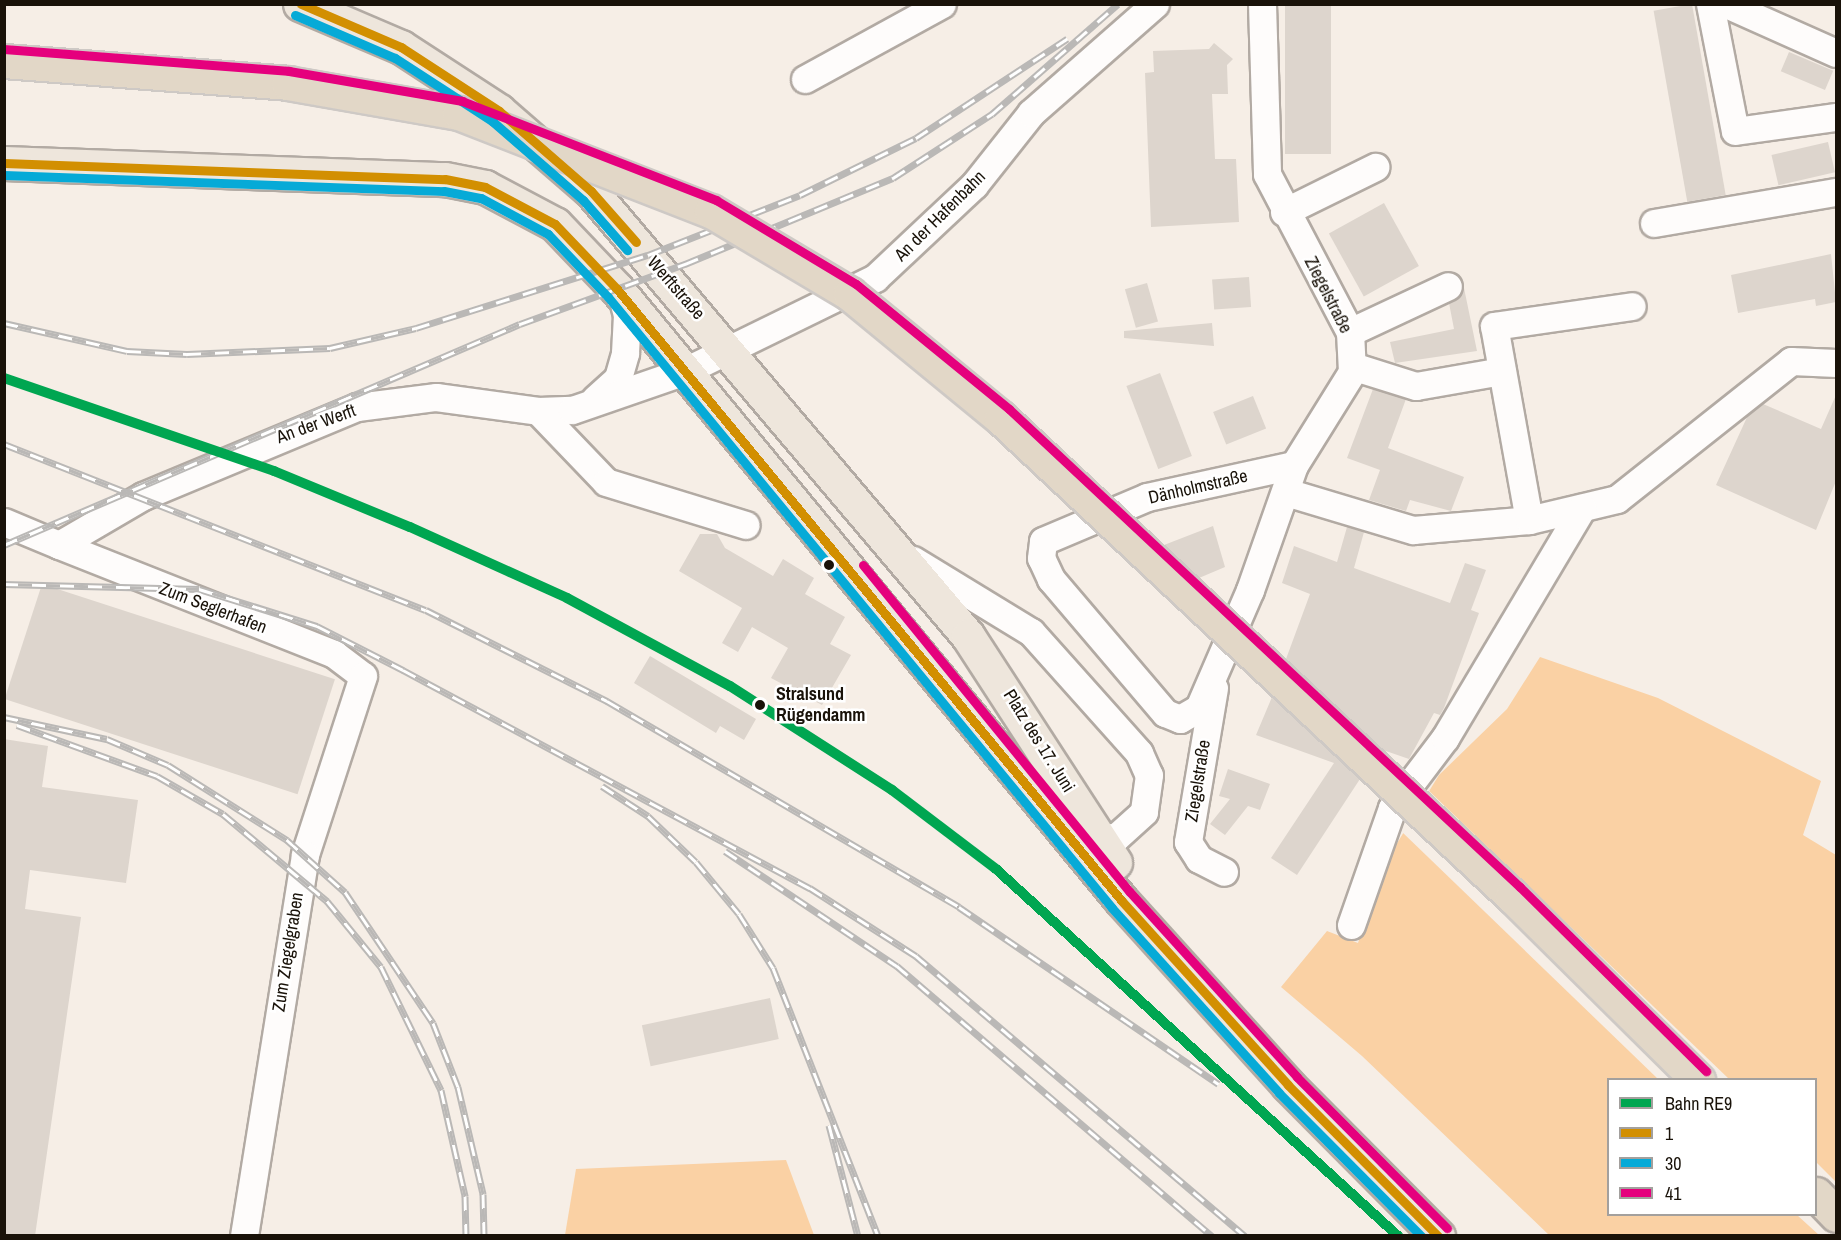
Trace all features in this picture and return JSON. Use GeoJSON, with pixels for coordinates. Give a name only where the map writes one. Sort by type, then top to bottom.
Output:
{"type":"FeatureCollection","features":[{"type":"Feature","properties":{"kind":"highway"},"geometry":{"type":"LineString","coordinates":[[4,61],[288,83],[459,113],[711,211],[850,294],[1001,418],[1512,896],[1696,1078]]}},
{"type":"Feature","properties":{"kind":"highway"},"geometry":{"type":"LineString","coordinates":[[1817,1196],[1836,1215]]}},
{"type":"Feature","properties":{"kind":"main road","name":"Werftstraße"},"geometry":{"type":"LineString","coordinates":[[300,4],[401,47],[546,148],[591,191],[729,350]]}},
{"type":"Feature","properties":{"kind":"main road"},"geometry":{"type":"LineString","coordinates":[[4,163],[395,174],[485,187],[555,224],[622,296],[685,371]]}},
{"type":"Feature","properties":{"kind":"main road","name":"Platz des 17. Juni"},"geometry":{"type":"LineString","coordinates":[[729,350],[889,540],[1003,683],[1098,837],[1205,992]]}},
{"type":"Feature","properties":{"kind":"main road","name":"Platz des 17. Juni"},"geometry":{"type":"LineString","coordinates":[[685,371],[1050,811],[1205,992]]}},
{"type":"Feature","properties":{"kind":"main road"},"geometry":{"type":"LineString","coordinates":[[1205,992],[1288,1085],[1438,1236]]}},
{"type":"Feature","properties":{"kind":"street"},"geometry":{"type":"LineString","coordinates":[[805,79],[942,4]]}},
{"type":"Feature","properties":{"kind":"street","name":"An der Hafenbahn"},"geometry":{"type":"LineString","coordinates":[[685,371],[875,278],[974,185],[1031,113],[1155,4]]}},
{"type":"Feature","properties":{"kind":"street","name":"Ziegelstraße"},"geometry":{"type":"LineString","coordinates":[[1051,579],[1165,713],[1179,719],[1199,708],[1216,672],[1286,492],[1294,465],[1352,366],[1350,332],[1284,212],[1267,174],[1263,137],[1262,4]]}},
{"type":"Feature","properties":{"kind":"street"},"geometry":{"type":"LineString","coordinates":[[1710,4],[1734,131],[1836,117]]}},
{"type":"Feature","properties":{"kind":"street"},"geometry":{"type":"LineString","coordinates":[[1726,4],[1836,53]]}},
{"type":"Feature","properties":{"kind":"street"},"geometry":{"type":"LineString","coordinates":[[1284,212],[1375,167]]}},
{"type":"Feature","properties":{"kind":"street"},"geometry":{"type":"LineString","coordinates":[[1654,223],[1836,192]]}},
{"type":"Feature","properties":{"kind":"street"},"geometry":{"type":"LineString","coordinates":[[1350,332],[1448,285]]}},
{"type":"Feature","properties":{"kind":"street"},"geometry":{"type":"LineString","coordinates":[[572,410],[604,394],[618,378],[628,333],[622,296]]}},
{"type":"Feature","properties":{"kind":"street"},"geometry":{"type":"LineString","coordinates":[[1529,520],[1494,326],[1632,306]]}},
{"type":"Feature","properties":{"kind":"street"},"geometry":{"type":"LineString","coordinates":[[1286,492],[1413,530],[1529,520],[1582,508],[1617,499],[1791,361],[1836,363]]}},
{"type":"Feature","properties":{"kind":"street"},"geometry":{"type":"LineString","coordinates":[[1352,366],[1416,387],[1502,371]]}},
{"type":"Feature","properties":{"kind":"street","name":"An der Werft"},"geometry":{"type":"LineString","coordinates":[[59,545],[143,496],[357,407],[436,397],[538,411],[572,410],[685,371]]}},
{"type":"Feature","properties":{"kind":"street"},"geometry":{"type":"LineString","coordinates":[[538,411],[606,482],[746,525]]}},
{"type":"Feature","properties":{"kind":"street","name":"Dänholmstraße"},"geometry":{"type":"LineString","coordinates":[[1051,579],[1041,558],[1043,541],[1051,534],[1147,497],[1294,465]]}},
{"type":"Feature","properties":{"kind":"street"},"geometry":{"type":"LineString","coordinates":[[1351,925],[1392,808],[1445,738],[1582,508]]}},
{"type":"Feature","properties":{"kind":"street"},"geometry":{"type":"LineString","coordinates":[[4,522],[59,545]]}},
{"type":"Feature","properties":{"kind":"street"},"geometry":{"type":"LineString","coordinates":[[889,540],[952,586],[1031,632],[1139,753],[1149,775],[1144,812],[1116,838],[1081,834],[1050,811]]}},
{"type":"Feature","properties":{"kind":"street","name":"Zum Seglerhafen"},"geometry":{"type":"LineString","coordinates":[[59,545],[334,654],[363,676]]}},
{"type":"Feature","properties":{"kind":"street","name":"Ziegelstraße"},"geometry":{"type":"LineString","coordinates":[[1216,672],[1188,842],[1199,859],[1224,872]]}},
{"type":"Feature","properties":{"kind":"street","name":"Zum Ziegelgraben"},"geometry":{"type":"LineString","coordinates":[[244,1236],[304,855],[363,676]]}},
{"type":"Feature","properties":{"kind":"shaded area"},"geometry":{"type":"Polygon","coordinates":[[[1540,657],[1658,698],[1821,781],[1803,835],[1836,855],[1836,1235],[1549,1235],[1362,1056],[1281,987],[1327,931],[1358,943],[1383,866],[1439,775],[1507,709],[1540,657]]]}},
{"type":"Feature","properties":{"kind":"shaded area"},"geometry":{"type":"Polygon","coordinates":[[[786,1160],[814,1235],[565,1235],[576,1169],[786,1160]]]}},
{"type":"Feature","properties":{"kind":"pier"},"geometry":{"type":"Polygon","coordinates":[[[1427,789],[1728,1078],[1657,1078],[1401,831],[1427,789]]]}},
{"type":"Feature","properties":{"kind":"pier"},"geometry":{"type":"Polygon","coordinates":[[[1817,1163],[1836,1182],[1836,1235],[1819,1235],[1798,1216],[1817,1216],[1817,1163]]]}},
{"type":"Feature","properties":{"kind":"building"},"geometry":{"type":"Polygon","coordinates":[[[1285,4],[1331,4],[1331,154],[1285,154],[1285,4]]]}},
{"type":"Feature","properties":{"kind":"building"},"geometry":{"type":"Polygon","coordinates":[[[1692,4],[1726,195],[1687,202],[1654,11],[1692,4]]]}},
{"type":"Feature","properties":{"kind":"building"},"geometry":{"type":"Polygon","coordinates":[[[1214,43],[1233,59],[1227,65],[1228,94],[1212,94],[1215,159],[1236,159],[1239,222],[1151,227],[1145,73],[1154,72],[1153,51],[1209,49],[1214,43]]]}},
{"type":"Feature","properties":{"kind":"building"},"geometry":{"type":"Polygon","coordinates":[[[1789,52],[1833,71],[1825,90],[1781,71],[1789,52]]]}},
{"type":"Feature","properties":{"kind":"building"},"geometry":{"type":"Polygon","coordinates":[[[1828,142],[1835,172],[1778,185],[1771,155],[1828,142]]]}},
{"type":"Feature","properties":{"kind":"building"},"geometry":{"type":"Polygon","coordinates":[[[1384,203],[1419,266],[1364,297],[1329,234],[1384,203]]]}},
{"type":"Feature","properties":{"kind":"building"},"geometry":{"type":"Polygon","coordinates":[[[1831,254],[1836,302],[1816,306],[1815,299],[1738,313],[1731,275],[1831,254]]]}},
{"type":"Feature","properties":{"kind":"building"},"geometry":{"type":"Polygon","coordinates":[[[1249,277],[1251,307],[1214,310],[1212,280],[1249,277]]]}},
{"type":"Feature","properties":{"kind":"building"},"geometry":{"type":"Polygon","coordinates":[[[1147,283],[1158,321],[1136,328],[1125,289],[1147,283]]]}},
{"type":"Feature","properties":{"kind":"building"},"geometry":{"type":"Polygon","coordinates":[[[1464,288],[1477,351],[1395,363],[1390,342],[1454,329],[1449,303],[1464,288]]]}},
{"type":"Feature","properties":{"kind":"building"},"geometry":{"type":"Polygon","coordinates":[[[1212,323],[1214,346],[1124,338],[1124,331],[1212,323]]]}},
{"type":"Feature","properties":{"kind":"building"},"geometry":{"type":"Polygon","coordinates":[[[1160,373],[1192,456],[1158,469],[1126,386],[1160,373]]]}},
{"type":"Feature","properties":{"kind":"building"},"geometry":{"type":"Polygon","coordinates":[[[1373,389],[1406,399],[1388,448],[1464,477],[1451,511],[1410,500],[1406,511],[1369,500],[1380,470],[1347,458],[1373,389]]]}},
{"type":"Feature","properties":{"kind":"building"},"geometry":{"type":"Polygon","coordinates":[[[1836,395],[1836,481],[1816,530],[1716,485],[1748,415],[1763,404],[1821,429],[1836,395]]]}},
{"type":"Feature","properties":{"kind":"building"},"geometry":{"type":"Polygon","coordinates":[[[1253,396],[1266,428],[1226,445],[1213,412],[1253,396]]]}},
{"type":"Feature","properties":{"kind":"building"},"geometry":{"type":"Polygon","coordinates":[[[1213,526],[1225,567],[1199,578],[1164,545],[1213,526]]]}},
{"type":"Feature","properties":{"kind":"building"},"geometry":{"type":"Polygon","coordinates":[[[1347,527],[1364,532],[1354,568],[1450,603],[1465,563],[1486,570],[1471,610],[1479,613],[1444,708],[1440,715],[1434,713],[1409,759],[1383,750],[1286,659],[1310,594],[1282,583],[1294,546],[1337,562],[1347,527]]]}},
{"type":"Feature","properties":{"kind":"building"},"geometry":{"type":"Polygon","coordinates":[[[700,534],[717,534],[725,548],[773,576],[783,559],[814,578],[805,594],[845,617],[830,644],[851,655],[822,705],[771,678],[788,648],[752,627],[738,652],[722,643],[742,608],[679,571],[700,534]]]}},
{"type":"Feature","properties":{"kind":"building"},"geometry":{"type":"Polygon","coordinates":[[[42,584],[335,679],[298,794],[5,699],[42,584]]]}},
{"type":"Feature","properties":{"kind":"building"},"geometry":{"type":"Polygon","coordinates":[[[650,656],[756,719],[744,740],[720,726],[716,733],[634,683],[650,656]]]}},
{"type":"Feature","properties":{"kind":"building"},"geometry":{"type":"Polygon","coordinates":[[[1272,697],[1360,779],[1297,875],[1271,858],[1334,763],[1256,735],[1272,697]]]}},
{"type":"Feature","properties":{"kind":"building"},"geometry":{"type":"Polygon","coordinates":[[[4,739],[48,746],[42,787],[138,800],[126,883],[30,870],[25,909],[81,917],[35,1236],[4,1236],[4,739]]]}},
{"type":"Feature","properties":{"kind":"building"},"geometry":{"type":"Polygon","coordinates":[[[1228,769],[1270,784],[1260,810],[1248,806],[1225,835],[1210,824],[1230,799],[1219,796],[1228,769]]]}},
{"type":"Feature","properties":{"kind":"building"},"geometry":{"type":"Polygon","coordinates":[[[770,998],[779,1039],[651,1066],[642,1025],[770,998]]]}},
{"type":"Feature","properties":{"kind":"railway"},"geometry":{"type":"LineString","coordinates":[[4,545],[520,324],[685,264],[893,178],[992,114],[1118,4]]}},
{"type":"Feature","properties":{"kind":"railway"},"geometry":{"type":"LineString","coordinates":[[4,323],[127,351],[187,354],[330,348],[416,328],[648,255],[800,195],[916,138],[1067,39]]}},
{"type":"Feature","properties":{"kind":"railway"},"geometry":{"type":"LineString","coordinates":[[4,444],[426,610],[607,701],[959,907],[1218,1084]]}},
{"type":"Feature","properties":{"kind":"railway"},"geometry":{"type":"LineString","coordinates":[[4,584],[199,589],[317,626],[403,670],[810,888],[916,956],[1245,1236]]}},
{"type":"Feature","properties":{"kind":"railway"},"geometry":{"type":"LineString","coordinates":[[4,717],[107,739],[168,765],[287,840],[345,892],[433,1023],[458,1087],[483,1194],[484,1236]]}},
{"type":"Feature","properties":{"kind":"railway"},"geometry":{"type":"LineString","coordinates":[[17,725],[157,776],[223,814],[327,901],[381,967],[441,1090],[465,1196],[466,1236]]}},
{"type":"Feature","properties":{"kind":"railway"},"geometry":{"type":"LineString","coordinates":[[602,786],[648,816],[696,862],[739,914],[773,968],[878,1236]]}},
{"type":"Feature","properties":{"kind":"railway"},"geometry":{"type":"LineString","coordinates":[[725,851],[897,966],[1212,1236]]}},
{"type":"Feature","properties":{"kind":"railway"},"geometry":{"type":"LineString","coordinates":[[829,1125],[858,1236]]}},
{"type":"Feature","properties":{"kind":"rail line","name":"RE9"},"geometry":{"type":"LineString","coordinates":[[4,378],[274,471],[410,527],[567,598],[730,686],[892,790],[996,869],[1398,1236]]}},
{"type":"Feature","properties":{"kind":"transit line","name":"1"},"geometry":{"type":"LineString","coordinates":[[301,4],[401,47],[499,111],[591,191],[636,242]]}},
{"type":"Feature","properties":{"kind":"transit line","name":"30"},"geometry":{"type":"LineString","coordinates":[[295,15],[395,58],[492,121],[583,200],[627,250]]}},
{"type":"Feature","properties":{"kind":"transit line","name":"41"},"geometry":{"type":"LineString","coordinates":[[5,49],[289,71],[462,101],[716,200],[856,284],[1009,409],[1520,887],[1706,1071]]}},
{"type":"Feature","properties":{"kind":"transit line","name":"1"},"geometry":{"type":"LineString","coordinates":[[4,163],[445,179],[485,187],[555,224],[617,289],[1121,900],[1288,1085],[1438,1236]]}},
{"type":"Feature","properties":{"kind":"transit line","name":"30"},"geometry":{"type":"LineString","coordinates":[[4,175],[444,191],[481,198],[548,234],[608,297],[1112,908],[1279,1093],[1421,1236]]}},
{"type":"Feature","properties":{"kind":"transit line","name":"41"},"geometry":{"type":"LineString","coordinates":[[863,565],[1130,892],[1297,1077],[1447,1228]]}},
{"type":"Feature","properties":{"kind":"place","name":"Stralsund Rügendamm"},"geometry":{"type":"Point","coordinates":[760,705]}}]}
